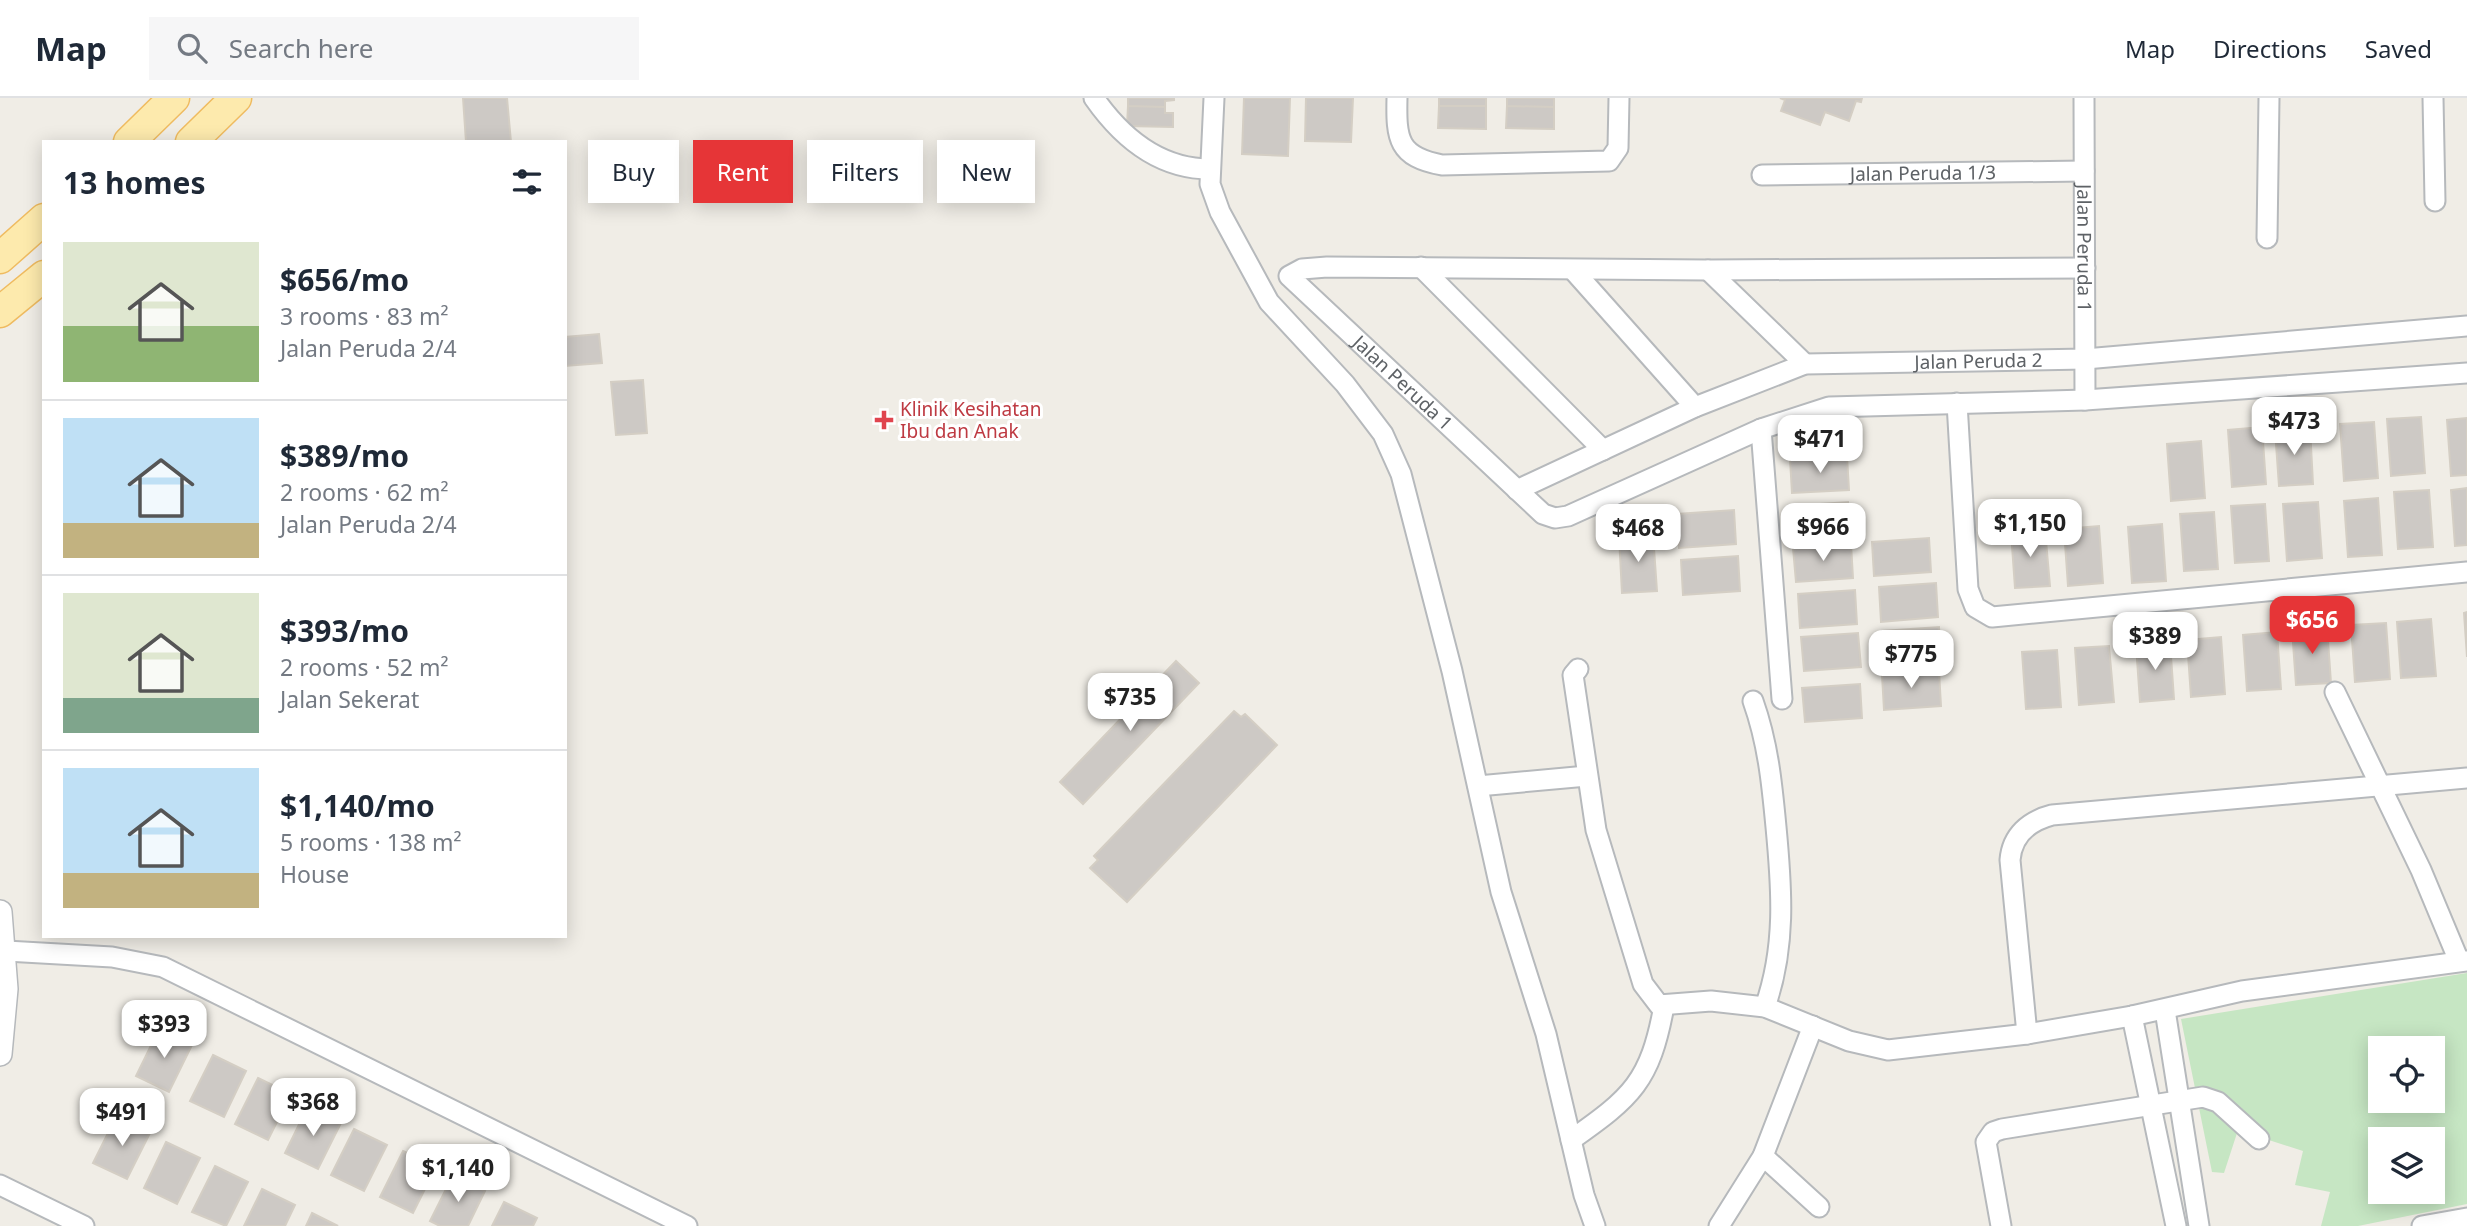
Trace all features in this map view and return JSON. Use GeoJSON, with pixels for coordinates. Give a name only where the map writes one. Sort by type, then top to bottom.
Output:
{"type":"FeatureCollection","features":[{"type":"Feature","properties":{"kind":"main road"},"geometry":{"type":"LineString","coordinates":[[131,140],[174,98]]}},
{"type":"Feature","properties":{"kind":"main road"},"geometry":{"type":"LineString","coordinates":[[193,140],[236,98]]}},
{"type":"Feature","properties":{"kind":"main road"},"geometry":{"type":"LineString","coordinates":[[0,258],[42,221]]}},
{"type":"Feature","properties":{"kind":"main road"},"geometry":{"type":"LineString","coordinates":[[0,312],[42,278]]}},
{"type":"Feature","properties":{"kind":"street"},"geometry":{"type":"LineString","coordinates":[[1094,98],[1109,120],[1156,156],[1180,167],[1210,169]]}},
{"type":"Feature","properties":{"kind":"street"},"geometry":{"type":"LineString","coordinates":[[1214,98],[1210,169],[1214,200],[1226,224],[1276,312],[1345,384],[1383,434],[1395,458],[1416,528],[1501,892],[1546,1034],[1595,1226]]}},
{"type":"Feature","properties":{"kind":"street"},"geometry":{"type":"LineString","coordinates":[[1397,98],[1399,138],[1408,154],[1421,162],[1442,165],[1609,161],[1618,148],[1619,98]]}},
{"type":"Feature","properties":{"kind":"street","name":"Jalan Peruda 1"},"geometry":{"type":"LineString","coordinates":[[2084,98],[2085,400]]}},
{"type":"Feature","properties":{"kind":"street"},"geometry":{"type":"LineString","coordinates":[[2267,238],[2269,98]]}},
{"type":"Feature","properties":{"kind":"street"},"geometry":{"type":"LineString","coordinates":[[2433,98],[2435,201]]}},
{"type":"Feature","properties":{"kind":"street","name":"Jalan Peruda 1/3"},"geometry":{"type":"LineString","coordinates":[[1762,175],[2084,171]]}},
{"type":"Feature","properties":{"kind":"street","name":"Jalan Peruda 1"},"geometry":{"type":"LineString","coordinates":[[1421,267],[1326,267],[1302,269],[1289,276],[1543,514],[1555,518],[1568,516],[1761,429],[1829,407],[2085,400],[2467,373]]}},
{"type":"Feature","properties":{"kind":"street"},"geometry":{"type":"LineString","coordinates":[[1421,267],[1573,270],[2085,268]]}},
{"type":"Feature","properties":{"kind":"street"},"geometry":{"type":"LineString","coordinates":[[1421,267],[1603,450]]}},
{"type":"Feature","properties":{"kind":"street"},"geometry":{"type":"LineString","coordinates":[[1573,270],[1695,407]]}},
{"type":"Feature","properties":{"kind":"street"},"geometry":{"type":"LineString","coordinates":[[1708,270],[1805,364]]}},
{"type":"Feature","properties":{"kind":"street","name":"Jalan Peruda 2"},"geometry":{"type":"LineString","coordinates":[[1517,490],[1695,407],[1805,364],[2085,359],[2467,326]]}},
{"type":"Feature","properties":{"kind":"street"},"geometry":{"type":"LineString","coordinates":[[1956,403],[1968,589],[1975,607],[1992,617],[2467,572]]}},
{"type":"Feature","properties":{"kind":"street"},"geometry":{"type":"LineString","coordinates":[[1761,429],[1782,699]]}},
{"type":"Feature","properties":{"kind":"street"},"geometry":{"type":"LineString","coordinates":[[1578,669],[1573,675],[1596,830],[1643,984],[1653,1001],[1664,1006],[1711,1001],[1765,1007],[1849,1041],[1888,1050],[2026,1034],[2165,1010],[2280,985],[2463,961],[2335,692]]}},
{"type":"Feature","properties":{"kind":"street"},"geometry":{"type":"LineString","coordinates":[[1753,701],[1771,766],[1782,896],[1780,951],[1776,976],[1765,1007]]}},
{"type":"Feature","properties":{"kind":"street"},"geometry":{"type":"LineString","coordinates":[[1478,786],[1587,776]]}},
{"type":"Feature","properties":{"kind":"street"},"geometry":{"type":"LineString","coordinates":[[2026,1034],[2010,860],[2014,841],[2034,821],[2052,815],[2380,788],[2467,778]]}},
{"type":"Feature","properties":{"kind":"street"},"geometry":{"type":"LineString","coordinates":[[0,912],[6,951],[6,1014],[0,1054]]}},
{"type":"Feature","properties":{"kind":"street"},"geometry":{"type":"LineString","coordinates":[[6,951],[112,957],[163,967],[687,1226]]}},
{"type":"Feature","properties":{"kind":"street"},"geometry":{"type":"LineString","coordinates":[[1571,1140],[1613,1109],[1644,1076],[1664,1006]]}},
{"type":"Feature","properties":{"kind":"street"},"geometry":{"type":"LineString","coordinates":[[2165,1010],[2199,1226]]}},
{"type":"Feature","properties":{"kind":"street"},"geometry":{"type":"LineString","coordinates":[[2132,1016],[2176,1226]]}},
{"type":"Feature","properties":{"kind":"street"},"geometry":{"type":"LineString","coordinates":[[1719,1226],[1763,1156],[1813,1026]]}},
{"type":"Feature","properties":{"kind":"street"},"geometry":{"type":"LineString","coordinates":[[2001,1226],[1986,1149],[1986,1142],[1993,1132],[2152,1103],[2203,1097],[2218,1102],[2259,1139]]}},
{"type":"Feature","properties":{"kind":"street"},"geometry":{"type":"LineString","coordinates":[[1763,1156],[1819,1207]]}},
{"type":"Feature","properties":{"kind":"street"},"geometry":{"type":"LineString","coordinates":[[0,1185],[84,1226]]}},
{"type":"Feature","properties":{"kind":"street"},"geometry":{"type":"LineString","coordinates":[[2422,1226],[2467,1218]]}},
{"type":"Feature","properties":{"kind":"green space"},"geometry":{"type":"Polygon","coordinates":[[[2467,973],[2467,1204],[2358,1226],[2321,1226],[2330,1192],[2295,1185],[2303,1151],[2238,1130],[2224,1173],[2212,1172],[2181,1019],[2467,973]]]}},
{"type":"Feature","properties":{"kind":"building"},"geometry":{"type":"Polygon","coordinates":[[[463,98],[507,98],[511,140],[466,140],[463,98]]]}},
{"type":"Feature","properties":{"kind":"building"},"geometry":{"type":"Polygon","coordinates":[[[1128,98],[1174,100],[1165,101],[1165,107],[1128,106],[1128,98]]]}},
{"type":"Feature","properties":{"kind":"building"},"geometry":{"type":"Polygon","coordinates":[[[1244,98],[1290,98],[1288,156],[1242,154],[1244,98]]]}},
{"type":"Feature","properties":{"kind":"building"},"geometry":{"type":"Polygon","coordinates":[[[1306,98],[1353,98],[1351,142],[1305,141],[1306,98]]]}},
{"type":"Feature","properties":{"kind":"building"},"geometry":{"type":"Polygon","coordinates":[[[1439,98],[1486,98],[1486,106],[1439,106],[1439,98]]]}},
{"type":"Feature","properties":{"kind":"building"},"geometry":{"type":"Polygon","coordinates":[[[1507,98],[1554,98],[1554,107],[1507,106],[1507,98]]]}},
{"type":"Feature","properties":{"kind":"building"},"geometry":{"type":"Polygon","coordinates":[[[1780,98],[1862,98],[1861,102],[1856,101],[1849,121],[1825,112],[1820,125],[1781,111],[1785,100],[1780,98]]]}},
{"type":"Feature","properties":{"kind":"building"},"geometry":{"type":"Polygon","coordinates":[[[1128,106],[1165,107],[1165,113],[1173,113],[1173,127],[1127,126],[1128,106]]]}},
{"type":"Feature","properties":{"kind":"building"},"geometry":{"type":"Polygon","coordinates":[[[1439,106],[1486,106],[1486,129],[1438,128],[1439,106]]]}},
{"type":"Feature","properties":{"kind":"building"},"geometry":{"type":"Polygon","coordinates":[[[1507,106],[1554,107],[1554,129],[1506,128],[1507,106]]]}},
{"type":"Feature","properties":{"kind":"building"},"geometry":{"type":"Polygon","coordinates":[[[599,334],[602,363],[567,366],[567,337],[599,334]]]}},
{"type":"Feature","properties":{"kind":"building"},"geometry":{"type":"Polygon","coordinates":[[[643,380],[647,433],[616,435],[611,382],[643,380]]]}},
{"type":"Feature","properties":{"kind":"building"},"geometry":{"type":"Polygon","coordinates":[[[2421,417],[2425,473],[2391,476],[2387,419],[2421,417]]]}},
{"type":"Feature","properties":{"kind":"building"},"geometry":{"type":"Polygon","coordinates":[[[2467,418],[2467,475],[2451,476],[2447,420],[2467,418]]]}},
{"type":"Feature","properties":{"kind":"building"},"geometry":{"type":"Polygon","coordinates":[[[2374,422],[2378,478],[2344,481],[2340,424],[2374,422]]]}},
{"type":"Feature","properties":{"kind":"building"},"geometry":{"type":"Polygon","coordinates":[[[2262,427],[2266,484],[2232,487],[2228,430],[2262,427]]]}},
{"type":"Feature","properties":{"kind":"building"},"geometry":{"type":"Polygon","coordinates":[[[2310,427],[2313,484],[2279,486],[2275,430],[2310,427]]]}},
{"type":"Feature","properties":{"kind":"building"},"geometry":{"type":"Polygon","coordinates":[[[2201,441],[2205,498],[2171,501],[2167,444],[2201,441]]]}},
{"type":"Feature","properties":{"kind":"building"},"geometry":{"type":"Polygon","coordinates":[[[1847,456],[1849,490],[1792,493],[1790,459],[1847,456]]]}},
{"type":"Feature","properties":{"kind":"building"},"geometry":{"type":"Polygon","coordinates":[[[2467,488],[2467,545],[2455,546],[2451,490],[2467,488]]]}},
{"type":"Feature","properties":{"kind":"building"},"geometry":{"type":"Polygon","coordinates":[[[2429,490],[2433,547],[2398,549],[2394,492],[2429,490]]]}},
{"type":"Feature","properties":{"kind":"building"},"geometry":{"type":"Polygon","coordinates":[[[2378,498],[2382,555],[2348,557],[2344,501],[2378,498]]]}},
{"type":"Feature","properties":{"kind":"building"},"geometry":{"type":"Polygon","coordinates":[[[1848,502],[1850,537],[1793,541],[1791,506],[1848,502]]]}},
{"type":"Feature","properties":{"kind":"building"},"geometry":{"type":"Polygon","coordinates":[[[2318,502],[2322,558],[2287,561],[2283,504],[2318,502]]]}},
{"type":"Feature","properties":{"kind":"building"},"geometry":{"type":"Polygon","coordinates":[[[2265,504],[2269,561],[2235,563],[2231,506],[2265,504]]]}},
{"type":"Feature","properties":{"kind":"building"},"geometry":{"type":"Polygon","coordinates":[[[1734,510],[1736,544],[1679,548],[1677,514],[1734,510]]]}},
{"type":"Feature","properties":{"kind":"building"},"geometry":{"type":"Polygon","coordinates":[[[2214,512],[2218,569],[2184,571],[2180,514],[2214,512]]]}},
{"type":"Feature","properties":{"kind":"building"},"geometry":{"type":"Polygon","coordinates":[[[2162,524],[2166,581],[2132,583],[2128,527],[2162,524]]]}},
{"type":"Feature","properties":{"kind":"building"},"geometry":{"type":"Polygon","coordinates":[[[2099,526],[2103,583],[2068,586],[2064,529],[2099,526]]]}},
{"type":"Feature","properties":{"kind":"building"},"geometry":{"type":"Polygon","coordinates":[[[2045,529],[2050,586],[2015,588],[2011,532],[2045,529]]]}},
{"type":"Feature","properties":{"kind":"building"},"geometry":{"type":"Polygon","coordinates":[[[1653,534],[1657,591],[1622,593],[1619,536],[1653,534]]]}},
{"type":"Feature","properties":{"kind":"building"},"geometry":{"type":"Polygon","coordinates":[[[1929,538],[1931,572],[1874,576],[1872,542],[1929,538]]]}},
{"type":"Feature","properties":{"kind":"building"},"geometry":{"type":"Polygon","coordinates":[[[1851,544],[1853,578],[1796,582],[1793,548],[1851,544]]]}},
{"type":"Feature","properties":{"kind":"building"},"geometry":{"type":"Polygon","coordinates":[[[1738,556],[1740,591],[1683,595],[1681,560],[1738,556]]]}},
{"type":"Feature","properties":{"kind":"building"},"geometry":{"type":"Polygon","coordinates":[[[1936,583],[1938,617],[1881,622],[1879,587],[1936,583]]]}},
{"type":"Feature","properties":{"kind":"building"},"geometry":{"type":"Polygon","coordinates":[[[1855,590],[1857,624],[1800,628],[1798,594],[1855,590]]]}},
{"type":"Feature","properties":{"kind":"building"},"geometry":{"type":"Polygon","coordinates":[[[2467,612],[2467,657],[2464,613],[2467,612]]]}},
{"type":"Feature","properties":{"kind":"building"},"geometry":{"type":"Polygon","coordinates":[[[2431,619],[2436,676],[2401,678],[2397,622],[2431,619]]]}},
{"type":"Feature","properties":{"kind":"building"},"geometry":{"type":"Polygon","coordinates":[[[2386,623],[2390,679],[2355,682],[2351,625],[2386,623]]]}},
{"type":"Feature","properties":{"kind":"building"},"geometry":{"type":"Polygon","coordinates":[[[2327,626],[2331,683],[2296,685],[2292,629],[2327,626]]]}},
{"type":"Feature","properties":{"kind":"building"},"geometry":{"type":"Polygon","coordinates":[[[1939,627],[1941,662],[1884,666],[1882,631],[1939,627]]]}},
{"type":"Feature","properties":{"kind":"building"},"geometry":{"type":"Polygon","coordinates":[[[2277,632],[2281,689],[2247,691],[2243,635],[2277,632]]]}},
{"type":"Feature","properties":{"kind":"building"},"geometry":{"type":"Polygon","coordinates":[[[1858,633],[1861,667],[1804,671],[1801,637],[1858,633]]]}},
{"type":"Feature","properties":{"kind":"building"},"geometry":{"type":"Polygon","coordinates":[[[2221,637],[2225,694],[2191,697],[2187,640],[2221,637]]]}},
{"type":"Feature","properties":{"kind":"building"},"geometry":{"type":"Polygon","coordinates":[[[2170,642],[2174,699],[2140,702],[2136,645],[2170,642]]]}},
{"type":"Feature","properties":{"kind":"building"},"geometry":{"type":"Polygon","coordinates":[[[2109,646],[2114,702],[2079,705],[2075,648],[2109,646]]]}},
{"type":"Feature","properties":{"kind":"building"},"geometry":{"type":"Polygon","coordinates":[[[2057,650],[2061,707],[2026,709],[2022,652],[2057,650]]]}},
{"type":"Feature","properties":{"kind":"building"},"geometry":{"type":"Polygon","coordinates":[[[1176,661],[1199,683],[1083,804],[1060,782],[1176,661]]]}},
{"type":"Feature","properties":{"kind":"building"},"geometry":{"type":"Polygon","coordinates":[[[1939,671],[1941,706],[1884,710],[1882,675],[1939,671]]]}},
{"type":"Feature","properties":{"kind":"building"},"geometry":{"type":"Polygon","coordinates":[[[1860,684],[1862,718],[1805,722],[1802,688],[1860,684]]]}},
{"type":"Feature","properties":{"kind":"building"},"geometry":{"type":"Polygon","coordinates":[[[1234,711],[1241,717],[1245,714],[1277,745],[1127,902],[1090,868],[1098,860],[1094,856],[1234,711]]]}},
{"type":"Feature","properties":{"kind":"building"},"geometry":{"type":"Polygon","coordinates":[[[159,1029],[192,1045],[169,1092],[136,1076],[159,1029]]]}},
{"type":"Feature","properties":{"kind":"building"},"geometry":{"type":"Polygon","coordinates":[[[213,1055],[246,1071],[224,1117],[190,1101],[213,1055]]]}},
{"type":"Feature","properties":{"kind":"building"},"geometry":{"type":"Polygon","coordinates":[[[258,1078],[291,1094],[268,1140],[235,1124],[258,1078]]]}},
{"type":"Feature","properties":{"kind":"building"},"geometry":{"type":"Polygon","coordinates":[[[308,1106],[341,1123],[318,1169],[285,1153],[308,1106]]]}},
{"type":"Feature","properties":{"kind":"building"},"geometry":{"type":"Polygon","coordinates":[[[116,1117],[150,1133],[127,1179],[93,1163],[116,1117]]]}},
{"type":"Feature","properties":{"kind":"building"},"geometry":{"type":"Polygon","coordinates":[[[354,1129],[387,1145],[364,1191],[331,1175],[354,1129]]]}},
{"type":"Feature","properties":{"kind":"building"},"geometry":{"type":"Polygon","coordinates":[[[166,1142],[200,1158],[177,1204],[144,1188],[166,1142]]]}},
{"type":"Feature","properties":{"kind":"building"},"geometry":{"type":"Polygon","coordinates":[[[403,1151],[436,1167],[413,1213],[380,1197],[403,1151]]]}},
{"type":"Feature","properties":{"kind":"building"},"geometry":{"type":"Polygon","coordinates":[[[215,1166],[248,1182],[226,1226],[192,1212],[215,1166]]]}},
{"type":"Feature","properties":{"kind":"building"},"geometry":{"type":"Polygon","coordinates":[[[453,1175],[485,1191],[468,1226],[440,1226],[430,1221],[453,1175]]]}},
{"type":"Feature","properties":{"kind":"building"},"geometry":{"type":"Polygon","coordinates":[[[262,1189],[295,1205],[285,1226],[244,1226],[262,1189]]]}},
{"type":"Feature","properties":{"kind":"building"},"geometry":{"type":"Polygon","coordinates":[[[504,1202],[537,1218],[533,1226],[492,1226],[504,1202]]]}},
{"type":"Feature","properties":{"kind":"building"},"geometry":{"type":"Polygon","coordinates":[[[312,1213],[338,1226],[306,1226],[312,1213]]]}},
{"type":"Feature","properties":{"kind":"place","name":"Klinik Kesihatan Ibu dan Anak"},"geometry":{"type":"Point","coordinates":[884,420]}}]}
